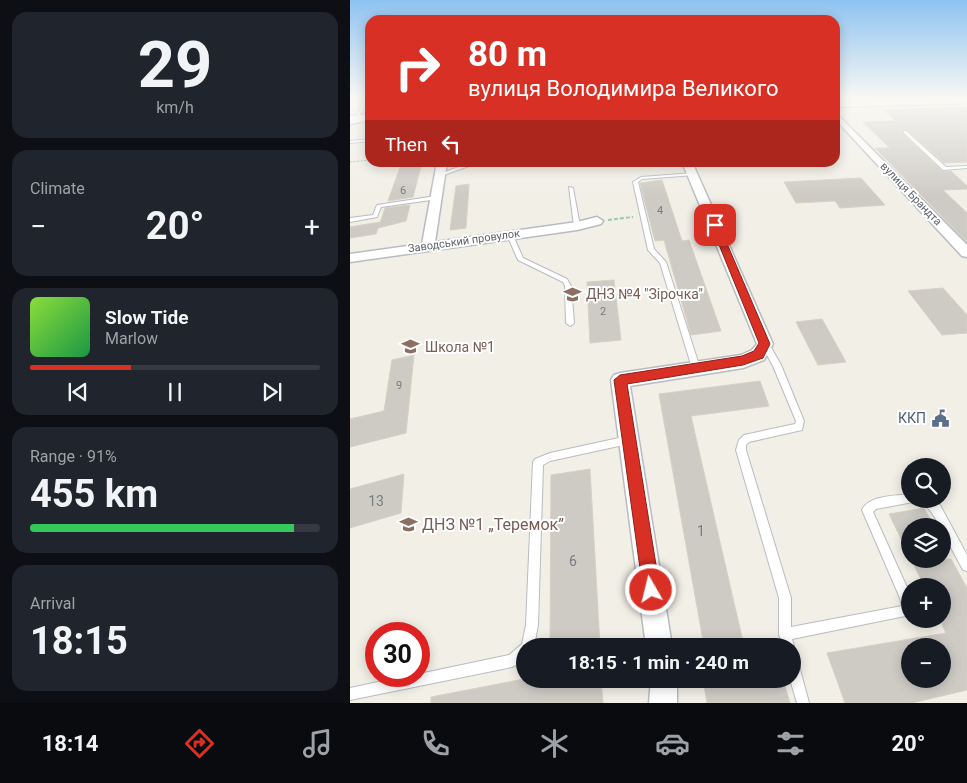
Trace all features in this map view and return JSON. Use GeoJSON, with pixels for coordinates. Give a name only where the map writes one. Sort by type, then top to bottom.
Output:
{"type":"FeatureCollection","features":[{"type":"Feature","properties":{"kind":"street","name":"вулиця Брандта"},"geometry":{"type":"LineString","coordinates":[[852,131],[937,216],[967,253]]}},
{"type":"Feature","properties":{"kind":"street"},"geometry":{"type":"LineString","coordinates":[[428,246],[441,167]]}},
{"type":"Feature","properties":{"kind":"street"},"geometry":{"type":"LineString","coordinates":[[658,638],[620,380],[743,361],[758,355],[765,344],[690,168]]}},
{"type":"Feature","properties":{"kind":"street","name":"Заводський провулок"},"geometry":{"type":"LineString","coordinates":[[350,258],[577,226],[597,221]]}},
{"type":"Feature","properties":{"kind":"street"},"geometry":{"type":"LineString","coordinates":[[663,703],[664,688]]}},
{"type":"Feature","properties":{"kind":"lane"},"geometry":{"type":"LineString","coordinates":[[905,132],[945,169],[967,168]]}},
{"type":"Feature","properties":{"kind":"lane"},"geometry":{"type":"LineString","coordinates":[[350,142],[365,140]]}},
{"type":"Feature","properties":{"kind":"lane"},"geometry":{"type":"LineString","coordinates":[[440,176],[464,167]]}},
{"type":"Feature","properties":{"kind":"lane"},"geometry":{"type":"LineString","coordinates":[[690,168],[642,178],[635,182],[650,250],[663,262],[696,368]]}},
{"type":"Feature","properties":{"kind":"lane"},"geometry":{"type":"LineString","coordinates":[[571,188],[577,226]]}},
{"type":"Feature","properties":{"kind":"lane"},"geometry":{"type":"LineString","coordinates":[[350,220],[375,216],[379,206],[436,198]]}},
{"type":"Feature","properties":{"kind":"lane"},"geometry":{"type":"LineString","coordinates":[[510,235],[520,259],[565,282],[568,286],[570,323]]}},
{"type":"Feature","properties":{"kind":"lane"},"geometry":{"type":"LineString","coordinates":[[765,344],[777,365],[800,421],[799,427],[748,438],[742,442],[741,450],[786,598],[786,638]]}},
{"type":"Feature","properties":{"kind":"lane"},"geometry":{"type":"LineString","coordinates":[[530,638],[532,625],[538,462],[550,456],[630,439]]}},
{"type":"Feature","properties":{"kind":"lane"},"geometry":{"type":"LineString","coordinates":[[785,634],[909,610],[906,598],[867,510],[874,504],[901,500]]}},
{"type":"Feature","properties":{"kind":"lane"},"geometry":{"type":"LineString","coordinates":[[935,508],[967,566]]}},
{"type":"Feature","properties":{"kind":"lane"},"geometry":{"type":"LineString","coordinates":[[350,694],[512,661],[516,657]]}},
{"type":"Feature","properties":{"kind":"lane"},"geometry":{"type":"LineString","coordinates":[[799,688],[803,703]]}},
{"type":"Feature","properties":{"kind":"path"},"geometry":{"type":"LineString","coordinates":[[350,162],[365,160]]}},
{"type":"Feature","properties":{"kind":"path"},"geometry":{"type":"LineString","coordinates":[[597,221],[643,216]]}},
{"type":"Feature","properties":{"kind":"building"},"geometry":{"type":"Polygon","coordinates":[[[872,131],[903,131],[903,134],[942,171],[951,171],[967,186],[967,189],[943,190],[967,213],[967,242],[875,148],[890,148],[872,131]]]}},
{"type":"Feature","properties":{"kind":"building"},"geometry":{"type":"Polygon","coordinates":[[[908,131],[967,131],[967,162],[944,163],[908,131]]]}},
{"type":"Feature","properties":{"kind":"building"},"geometry":{"type":"Polygon","coordinates":[[[400,167],[421,167],[413,197],[388,201],[400,167]]]}},
{"type":"Feature","properties":{"kind":"building"},"geometry":{"type":"Polygon","coordinates":[[[861,178],[885,205],[840,208],[835,201],[796,203],[784,182],[861,178]]]}},
{"type":"Feature","properties":{"kind":"building"},"geometry":{"type":"Polygon","coordinates":[[[662,180],[682,241],[689,240],[721,331],[691,335],[664,240],[655,241],[640,183],[662,180]]]}},
{"type":"Feature","properties":{"kind":"building"},"geometry":{"type":"Polygon","coordinates":[[[469,184],[466,228],[450,230],[456,186],[469,184]]]}},
{"type":"Feature","properties":{"kind":"building"},"geometry":{"type":"Polygon","coordinates":[[[410,205],[406,221],[378,228],[376,234],[350,238],[350,227],[380,222],[379,226],[385,208],[410,205]]]}},
{"type":"Feature","properties":{"kind":"building"},"geometry":{"type":"Polygon","coordinates":[[[614,280],[621,340],[590,343],[587,282],[614,280]]]}},
{"type":"Feature","properties":{"kind":"building"},"geometry":{"type":"Polygon","coordinates":[[[943,288],[967,315],[967,333],[942,335],[908,291],[943,288]]]}},
{"type":"Feature","properties":{"kind":"building"},"geometry":{"type":"Polygon","coordinates":[[[822,319],[846,362],[818,365],[796,322],[822,319]]]}},
{"type":"Feature","properties":{"kind":"building"},"geometry":{"type":"Polygon","coordinates":[[[414,355],[406,433],[350,447],[350,419],[384,411],[392,360],[414,355]]]}},
{"type":"Feature","properties":{"kind":"building"},"geometry":{"type":"Polygon","coordinates":[[[760,381],[769,406],[691,416],[742,638],[703,638],[659,394],[760,381]]]}},
{"type":"Feature","properties":{"kind":"building"},"geometry":{"type":"Polygon","coordinates":[[[590,469],[600,638],[550,638],[551,475],[590,469]]]}},
{"type":"Feature","properties":{"kind":"building"},"geometry":{"type":"Polygon","coordinates":[[[404,474],[401,513],[350,528],[350,489],[404,474]]]}},
{"type":"Feature","properties":{"kind":"building"},"geometry":{"type":"Polygon","coordinates":[[[924,508],[930,518],[901,518],[901,539],[889,514],[924,508]]]}},
{"type":"Feature","properties":{"kind":"building"},"geometry":{"type":"Polygon","coordinates":[[[951,559],[967,588],[967,690],[912,703],[845,703],[827,653],[901,641],[901,688],[951,688],[951,638],[916,638],[946,633],[944,628],[951,628],[951,578],[920,578],[915,568],[951,568],[951,559]]]}},
{"type":"Feature","properties":{"kind":"building"},"geometry":{"type":"Polygon","coordinates":[[[516,681],[516,688],[602,688],[603,703],[431,703],[431,697],[516,681]]]}},
{"type":"Feature","properties":{"kind":"building"},"geometry":{"type":"Polygon","coordinates":[[[704,688],[786,688],[790,703],[707,703],[704,688]]]}},
{"type":"Feature","properties":{"kind":"place","name":"ДНЗ №4 \"Зірочка\""},"geometry":{"type":"Point","coordinates":[572,294]}},
{"type":"Feature","properties":{"kind":"place","name":"Школа №1"},"geometry":{"type":"Point","coordinates":[411,347]}},
{"type":"Feature","properties":{"kind":"place","name":"ККП"},"geometry":{"type":"Point","coordinates":[940,418]}},
{"type":"Feature","properties":{"kind":"place","name":"ДНЗ №1 „Теремок”"},"geometry":{"type":"Point","coordinates":[408,524]}},
{"type":"Feature","properties":{"kind":"route"},"geometry":{"type":"LineString","coordinates":[[651,590],[620,380],[743,361],[758,355],[765,344],[715,225]]}}]}
